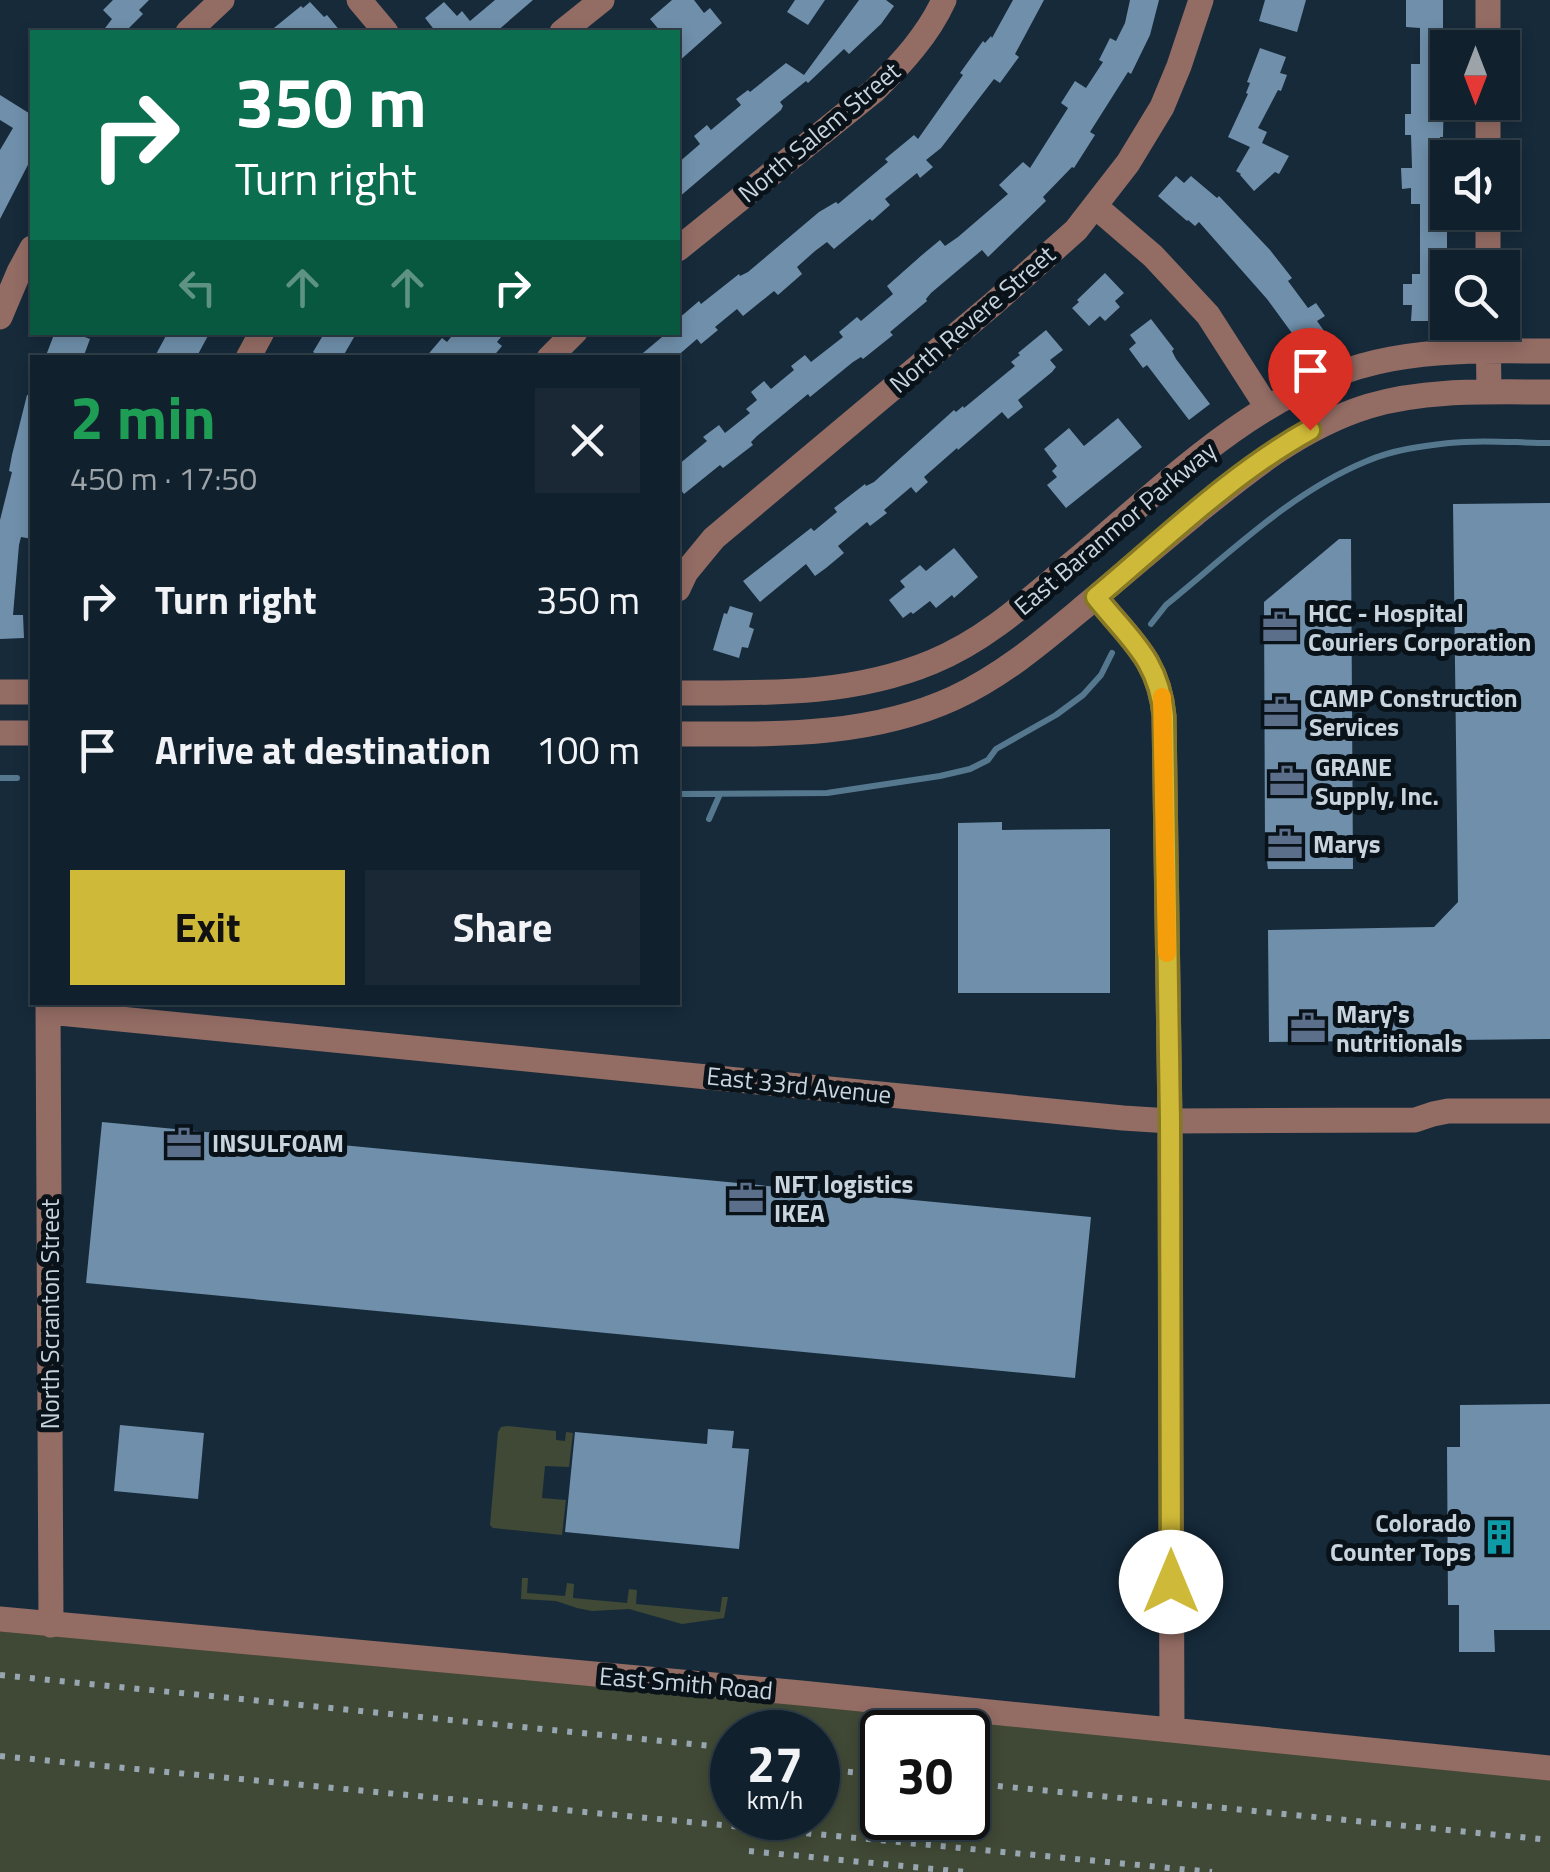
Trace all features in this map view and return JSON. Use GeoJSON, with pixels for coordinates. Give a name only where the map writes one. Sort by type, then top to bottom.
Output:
{"type":"FeatureCollection","features":[{"type":"Feature","properties":{"kind":"street"},"geometry":{"type":"LineString","coordinates":[[190,30],[222,0]]}},
{"type":"Feature","properties":{"kind":"street"},"geometry":{"type":"LineString","coordinates":[[358,0],[384,30]]}},
{"type":"Feature","properties":{"kind":"street"},"geometry":{"type":"LineString","coordinates":[[564,30],[602,0]]}},
{"type":"Feature","properties":{"kind":"street","name":"North Salem Street"},"geometry":{"type":"LineString","coordinates":[[680,247],[875,90],[921,38],[944,0]]}},
{"type":"Feature","properties":{"kind":"street","name":"North Revere Street"},"geometry":{"type":"LineString","coordinates":[[680,584],[714,538],[1076,230],[1128,163],[1162,106],[1180,66],[1201,0]]}},
{"type":"Feature","properties":{"kind":"street"},"geometry":{"type":"LineString","coordinates":[[1488,0],[1488,30]]}},
{"type":"Feature","properties":{"kind":"street"},"geometry":{"type":"LineString","coordinates":[[1096,206],[1153,256],[1208,315],[1267,407]]}},
{"type":"Feature","properties":{"kind":"street"},"geometry":{"type":"LineString","coordinates":[[0,317],[30,252]]}},
{"type":"Feature","properties":{"kind":"street"},"geometry":{"type":"LineString","coordinates":[[552,355],[573,335]]}},
{"type":"Feature","properties":{"kind":"street"},"geometry":{"type":"LineString","coordinates":[[1488,340],[1489,392]]}},
{"type":"Feature","properties":{"kind":"street","name":"East Baranmor Parkway"},"geometry":{"type":"LineString","coordinates":[[680,694],[834,688],[869,683],[936,661],[1004,620],[1207,450],[1292,393],[1356,367],[1428,353],[1550,351]]}},
{"type":"Feature","properties":{"kind":"street","name":"East Baranmor Parkway"},"geometry":{"type":"LineString","coordinates":[[680,734],[793,734],[878,723],[913,714],[953,698],[1008,668],[1233,482],[1310,430],[1368,406],[1432,394],[1550,392]]}},
{"type":"Feature","properties":{"kind":"street"},"geometry":{"type":"LineString","coordinates":[[1096,597],[1145,656],[1157,678],[1162,700],[1170,1121],[1172,1730]]}},
{"type":"Feature","properties":{"kind":"street"},"geometry":{"type":"LineString","coordinates":[[0,692],[30,692]]}},
{"type":"Feature","properties":{"kind":"street"},"geometry":{"type":"LineString","coordinates":[[0,733],[30,733]]}},
{"type":"Feature","properties":{"kind":"street","name":"East 33rd Avenue"},"geometry":{"type":"LineString","coordinates":[[48,1007],[1170,1121],[1416,1120],[1448,1112],[1550,1110]]}},
{"type":"Feature","properties":{"kind":"street","name":"North Scranton Street"},"geometry":{"type":"LineString","coordinates":[[48,1007],[51,1624]]}},
{"type":"Feature","properties":{"kind":"street","name":"East Smith Road"},"geometry":{"type":"LineString","coordinates":[[0,1619],[1550,1768]]}},
{"type":"Feature","properties":{"kind":"green space"},"geometry":{"type":"Polygon","coordinates":[[[507,1426],[556,1431],[556,1440],[565,1441],[566,1432],[573,1433],[569,1467],[545,1466],[542,1498],[566,1500],[562,1535],[490,1525],[498,1432],[507,1426]]]}},
{"type":"Feature","properties":{"kind":"green space"},"geometry":{"type":"Polygon","coordinates":[[[522,1578],[528,1578],[527,1593],[565,1596],[567,1583],[574,1584],[573,1598],[627,1603],[629,1589],[637,1590],[636,1604],[720,1612],[722,1597],[728,1597],[724,1618],[682,1624],[629,1609],[592,1611],[556,1601],[521,1599],[522,1578]]]}},
{"type":"Feature","properties":{"kind":"green space"},"geometry":{"type":"Polygon","coordinates":[[[0,1626],[860,1710],[860,1840],[990,1840],[990,1723],[1550,1778],[1550,1872],[0,1872],[0,1626]]]}},
{"type":"Feature","properties":{"kind":"building"},"geometry":{"type":"Polygon","coordinates":[[[113,0],[149,0],[139,10],[143,14],[127,30],[104,30],[112,19],[103,10],[113,0]]]}},
{"type":"Feature","properties":{"kind":"building"},"geometry":{"type":"Polygon","coordinates":[[[495,0],[533,0],[498,30],[434,30],[425,18],[444,2],[457,16],[462,11],[470,21],[495,0]]]}},
{"type":"Feature","properties":{"kind":"building"},"geometry":{"type":"Polygon","coordinates":[[[672,0],[694,0],[704,13],[710,8],[722,23],[680,60],[680,30],[659,30],[650,19],[672,0]]]}},
{"type":"Feature","properties":{"kind":"building"},"geometry":{"type":"Polygon","coordinates":[[[795,0],[825,0],[808,25],[787,12],[795,0]]]}},
{"type":"Feature","properties":{"kind":"building"},"geometry":{"type":"Polygon","coordinates":[[[859,0],[886,0],[894,6],[849,54],[844,49],[808,83],[780,102],[781,110],[680,196],[680,161],[700,144],[694,136],[707,125],[711,130],[741,105],[736,99],[786,63],[804,75],[859,0]]]}},
{"type":"Feature","properties":{"kind":"building"},"geometry":{"type":"Polygon","coordinates":[[[1013,0],[1044,0],[1015,54],[1019,57],[1000,83],[994,79],[941,148],[926,160],[933,167],[920,178],[917,173],[885,199],[890,205],[872,221],[834,249],[827,242],[797,267],[802,274],[778,295],[774,291],[743,316],[737,309],[701,344],[697,339],[678,355],[641,355],[664,335],[680,335],[680,317],[699,301],[701,304],[739,274],[748,272],[819,212],[838,204],[914,135],[918,139],[983,41],[992,38],[1013,0]]]}},
{"type":"Feature","properties":{"kind":"building"},"geometry":{"type":"Polygon","coordinates":[[[1130,0],[1159,0],[1150,35],[1131,74],[1128,72],[1090,132],[1095,135],[1074,168],[1043,197],[1046,201],[988,257],[982,250],[931,293],[927,301],[890,332],[893,335],[810,397],[808,394],[757,436],[751,442],[753,445],[684,494],[680,489],[680,463],[719,425],[725,433],[750,413],[746,409],[757,400],[751,392],[764,381],[771,389],[805,355],[811,362],[843,337],[839,332],[857,317],[861,321],[893,294],[887,286],[922,255],[940,240],[945,246],[958,237],[1008,194],[999,185],[1023,162],[1030,168],[1068,108],[1061,103],[1075,81],[1086,88],[1103,62],[1099,60],[1110,38],[1116,41],[1130,0]]]}},
{"type":"Feature","properties":{"kind":"building"},"geometry":{"type":"Polygon","coordinates":[[[1265,0],[1306,0],[1297,32],[1259,21],[1265,0]]]}},
{"type":"Feature","properties":{"kind":"building"},"geometry":{"type":"Polygon","coordinates":[[[1406,0],[1443,0],[1443,30],[1430,30],[1430,120],[1443,120],[1443,137],[1430,140],[1430,230],[1447,230],[1447,250],[1430,250],[1430,321],[1411,321],[1412,305],[1403,305],[1403,284],[1412,284],[1412,274],[1420,274],[1420,204],[1411,204],[1411,188],[1402,189],[1401,168],[1412,168],[1411,135],[1405,135],[1405,114],[1411,114],[1411,64],[1420,64],[1420,28],[1406,27],[1406,0]]]}},
{"type":"Feature","properties":{"kind":"building"},"geometry":{"type":"Polygon","coordinates":[[[310,2],[339,30],[271,30],[310,2]]]}},
{"type":"Feature","properties":{"kind":"building"},"geometry":{"type":"Polygon","coordinates":[[[1260,48],[1286,57],[1280,73],[1287,75],[1281,91],[1278,90],[1258,128],[1267,132],[1262,143],[1289,156],[1279,174],[1275,172],[1254,191],[1236,171],[1250,147],[1228,137],[1248,94],[1247,82],[1260,48]]]}},
{"type":"Feature","properties":{"kind":"building"},"geometry":{"type":"Polygon","coordinates":[[[0,95],[30,114],[30,161],[0,219],[0,150],[13,128],[0,120],[0,95]]]}},
{"type":"Feature","properties":{"kind":"building"},"geometry":{"type":"Polygon","coordinates":[[[1176,176],[1184,183],[1191,176],[1219,196],[1270,250],[1292,278],[1288,281],[1308,308],[1316,303],[1325,316],[1317,321],[1327,335],[1305,351],[1267,299],[1199,222],[1195,226],[1187,221],[1158,196],[1176,176]]]}},
{"type":"Feature","properties":{"kind":"building"},"geometry":{"type":"Polygon","coordinates":[[[1105,273],[1124,293],[1115,301],[1120,307],[1105,321],[1100,316],[1089,326],[1072,308],[1105,273]]]}},
{"type":"Feature","properties":{"kind":"building"},"geometry":{"type":"Polygon","coordinates":[[[1151,319],[1210,404],[1189,420],[1147,365],[1143,368],[1129,349],[1136,343],[1130,335],[1151,319]]]}},
{"type":"Feature","properties":{"kind":"building"},"geometry":{"type":"Polygon","coordinates":[[[1046,330],[1063,350],[1050,360],[1056,367],[1052,372],[1018,400],[1023,407],[1008,419],[1002,412],[957,448],[924,477],[928,482],[916,493],[911,487],[884,510],[887,513],[870,526],[867,522],[838,546],[844,553],[826,568],[815,576],[806,564],[760,602],[743,581],[811,528],[814,531],[837,512],[834,508],[865,484],[874,482],[954,410],[964,408],[1015,366],[1011,362],[1018,353],[1046,330]]]}},
{"type":"Feature","properties":{"kind":"building"},"geometry":{"type":"Polygon","coordinates":[[[54,335],[90,339],[84,355],[46,355],[54,335]]]}},
{"type":"Feature","properties":{"kind":"building"},"geometry":{"type":"Polygon","coordinates":[[[166,335],[208,335],[198,355],[156,355],[166,335]]]}},
{"type":"Feature","properties":{"kind":"building"},"geometry":{"type":"Polygon","coordinates":[[[323,335],[355,335],[344,355],[313,352],[323,335]]]}},
{"type":"Feature","properties":{"kind":"building"},"geometry":{"type":"Polygon","coordinates":[[[453,335],[503,335],[497,342],[502,346],[494,355],[428,355],[442,338],[447,342],[453,335]]]}},
{"type":"Feature","properties":{"kind":"building"},"geometry":{"type":"Polygon","coordinates":[[[27,395],[30,396],[30,539],[21,537],[19,545],[13,615],[23,615],[24,638],[0,639],[0,520],[12,472],[12,455],[27,395]]]}},
{"type":"Feature","properties":{"kind":"building"},"geometry":{"type":"Polygon","coordinates":[[[1118,418],[1142,447],[1066,508],[1047,485],[1057,477],[1052,471],[1057,466],[1044,449],[1069,428],[1084,446],[1118,418]]]}},
{"type":"Feature","properties":{"kind":"building"},"geometry":{"type":"Polygon","coordinates":[[[1550,503],[1550,1039],[1269,1042],[1268,930],[1434,927],[1458,902],[1453,504],[1550,503]]]}},
{"type":"Feature","properties":{"kind":"building"},"geometry":{"type":"Polygon","coordinates":[[[1339,539],[1351,539],[1353,869],[1268,869],[1264,602],[1339,539]]]}},
{"type":"Feature","properties":{"kind":"building"},"geometry":{"type":"Polygon","coordinates":[[[954,548],[978,577],[936,608],[930,601],[903,618],[889,600],[905,587],[900,581],[920,565],[926,571],[954,548]]]}},
{"type":"Feature","properties":{"kind":"building"},"geometry":{"type":"Polygon","coordinates":[[[730,606],[753,613],[749,627],[754,629],[748,648],[742,647],[739,658],[713,650],[724,613],[730,606]]]}},
{"type":"Feature","properties":{"kind":"building"},"geometry":{"type":"Polygon","coordinates":[[[1002,822],[1002,830],[1110,829],[1110,993],[958,993],[958,823],[1002,822]]]}},
{"type":"Feature","properties":{"kind":"building"},"geometry":{"type":"Polygon","coordinates":[[[102,1122],[1091,1217],[1075,1378],[86,1283],[102,1122]]]}},
{"type":"Feature","properties":{"kind":"building","name":"Colorado Counter Tops"},"geometry":{"type":"Polygon","coordinates":[[[1550,1404],[1550,1630],[1494,1630],[1495,1652],[1459,1652],[1459,1605],[1448,1605],[1447,1447],[1460,1447],[1460,1405],[1550,1404]]]}},
{"type":"Feature","properties":{"kind":"building"},"geometry":{"type":"Polygon","coordinates":[[[120,1425],[204,1433],[198,1499],[114,1491],[120,1425]]]}},
{"type":"Feature","properties":{"kind":"building"},"geometry":{"type":"Polygon","coordinates":[[[708,1429],[734,1431],[732,1448],[749,1449],[739,1549],[565,1532],[575,1432],[707,1444],[708,1429]]]}},
{"type":"Feature","properties":{"kind":"waterway"},"geometry":{"type":"LineString","coordinates":[[1151,624],[1166,605],[1287,507],[1312,489],[1367,461],[1397,451],[1449,443],[1550,443]]}},
{"type":"Feature","properties":{"kind":"waterway"},"geometry":{"type":"LineString","coordinates":[[680,794],[827,793],[970,769],[1083,695],[1101,675],[1112,653]]}},
{"type":"Feature","properties":{"kind":"waterway"},"geometry":{"type":"LineString","coordinates":[[0,778],[17,778]]}},
{"type":"Feature","properties":{"kind":"waterway"},"geometry":{"type":"LineString","coordinates":[[709,819],[720,794]]}},
{"type":"Feature","properties":{"kind":"railway"},"geometry":{"type":"LineString","coordinates":[[0,1675],[710,1746]]}},
{"type":"Feature","properties":{"kind":"railway"},"geometry":{"type":"LineString","coordinates":[[0,1756],[1212,1872]]}},
{"type":"Feature","properties":{"kind":"railway"},"geometry":{"type":"LineString","coordinates":[[840,1771],[860,1773]]}},
{"type":"Feature","properties":{"kind":"railway"},"geometry":{"type":"LineString","coordinates":[[990,1785],[1550,1840]]}},
{"type":"Feature","properties":{"kind":"railway"},"geometry":{"type":"LineString","coordinates":[[749,1851],[965,1872]]}},
{"type":"Feature","properties":{"kind":"slow traffic"},"geometry":{"type":"LineString","coordinates":[[1162,697],[1167,953]]}},
{"type":"Feature","properties":{"kind":"place","name":"HCC - Hospital Couriers Corporation"},"geometry":{"type":"Point","coordinates":[1280,627]}},
{"type":"Feature","properties":{"kind":"place","name":"CAMP Construction Services"},"geometry":{"type":"Point","coordinates":[1281,712]}},
{"type":"Feature","properties":{"kind":"place","name":"GRANE Supply, Inc."},"geometry":{"type":"Point","coordinates":[1287,781]}},
{"type":"Feature","properties":{"kind":"place","name":"Marys"},"geometry":{"type":"Point","coordinates":[1285,844]}},
{"type":"Feature","properties":{"kind":"place","name":"Mary's nutritionals"},"geometry":{"type":"Point","coordinates":[1308,1028]}},
{"type":"Feature","properties":{"kind":"place","name":"INSULFOAM"},"geometry":{"type":"Point","coordinates":[184,1143]}},
{"type":"Feature","properties":{"kind":"place","name":"NFT logistics IKEA"},"geometry":{"type":"Point","coordinates":[746,1198]}},
{"type":"Feature","properties":{"kind":"place","name":"Colorado Counter Tops"},"geometry":{"type":"Point","coordinates":[1499,1537]}},
{"type":"Feature","properties":{"kind":"route"},"geometry":{"type":"LineString","coordinates":[[1171,1582],[1164,716],[1160,688],[1149,663],[1096,597],[1233,482],[1310,430]]}}]}
